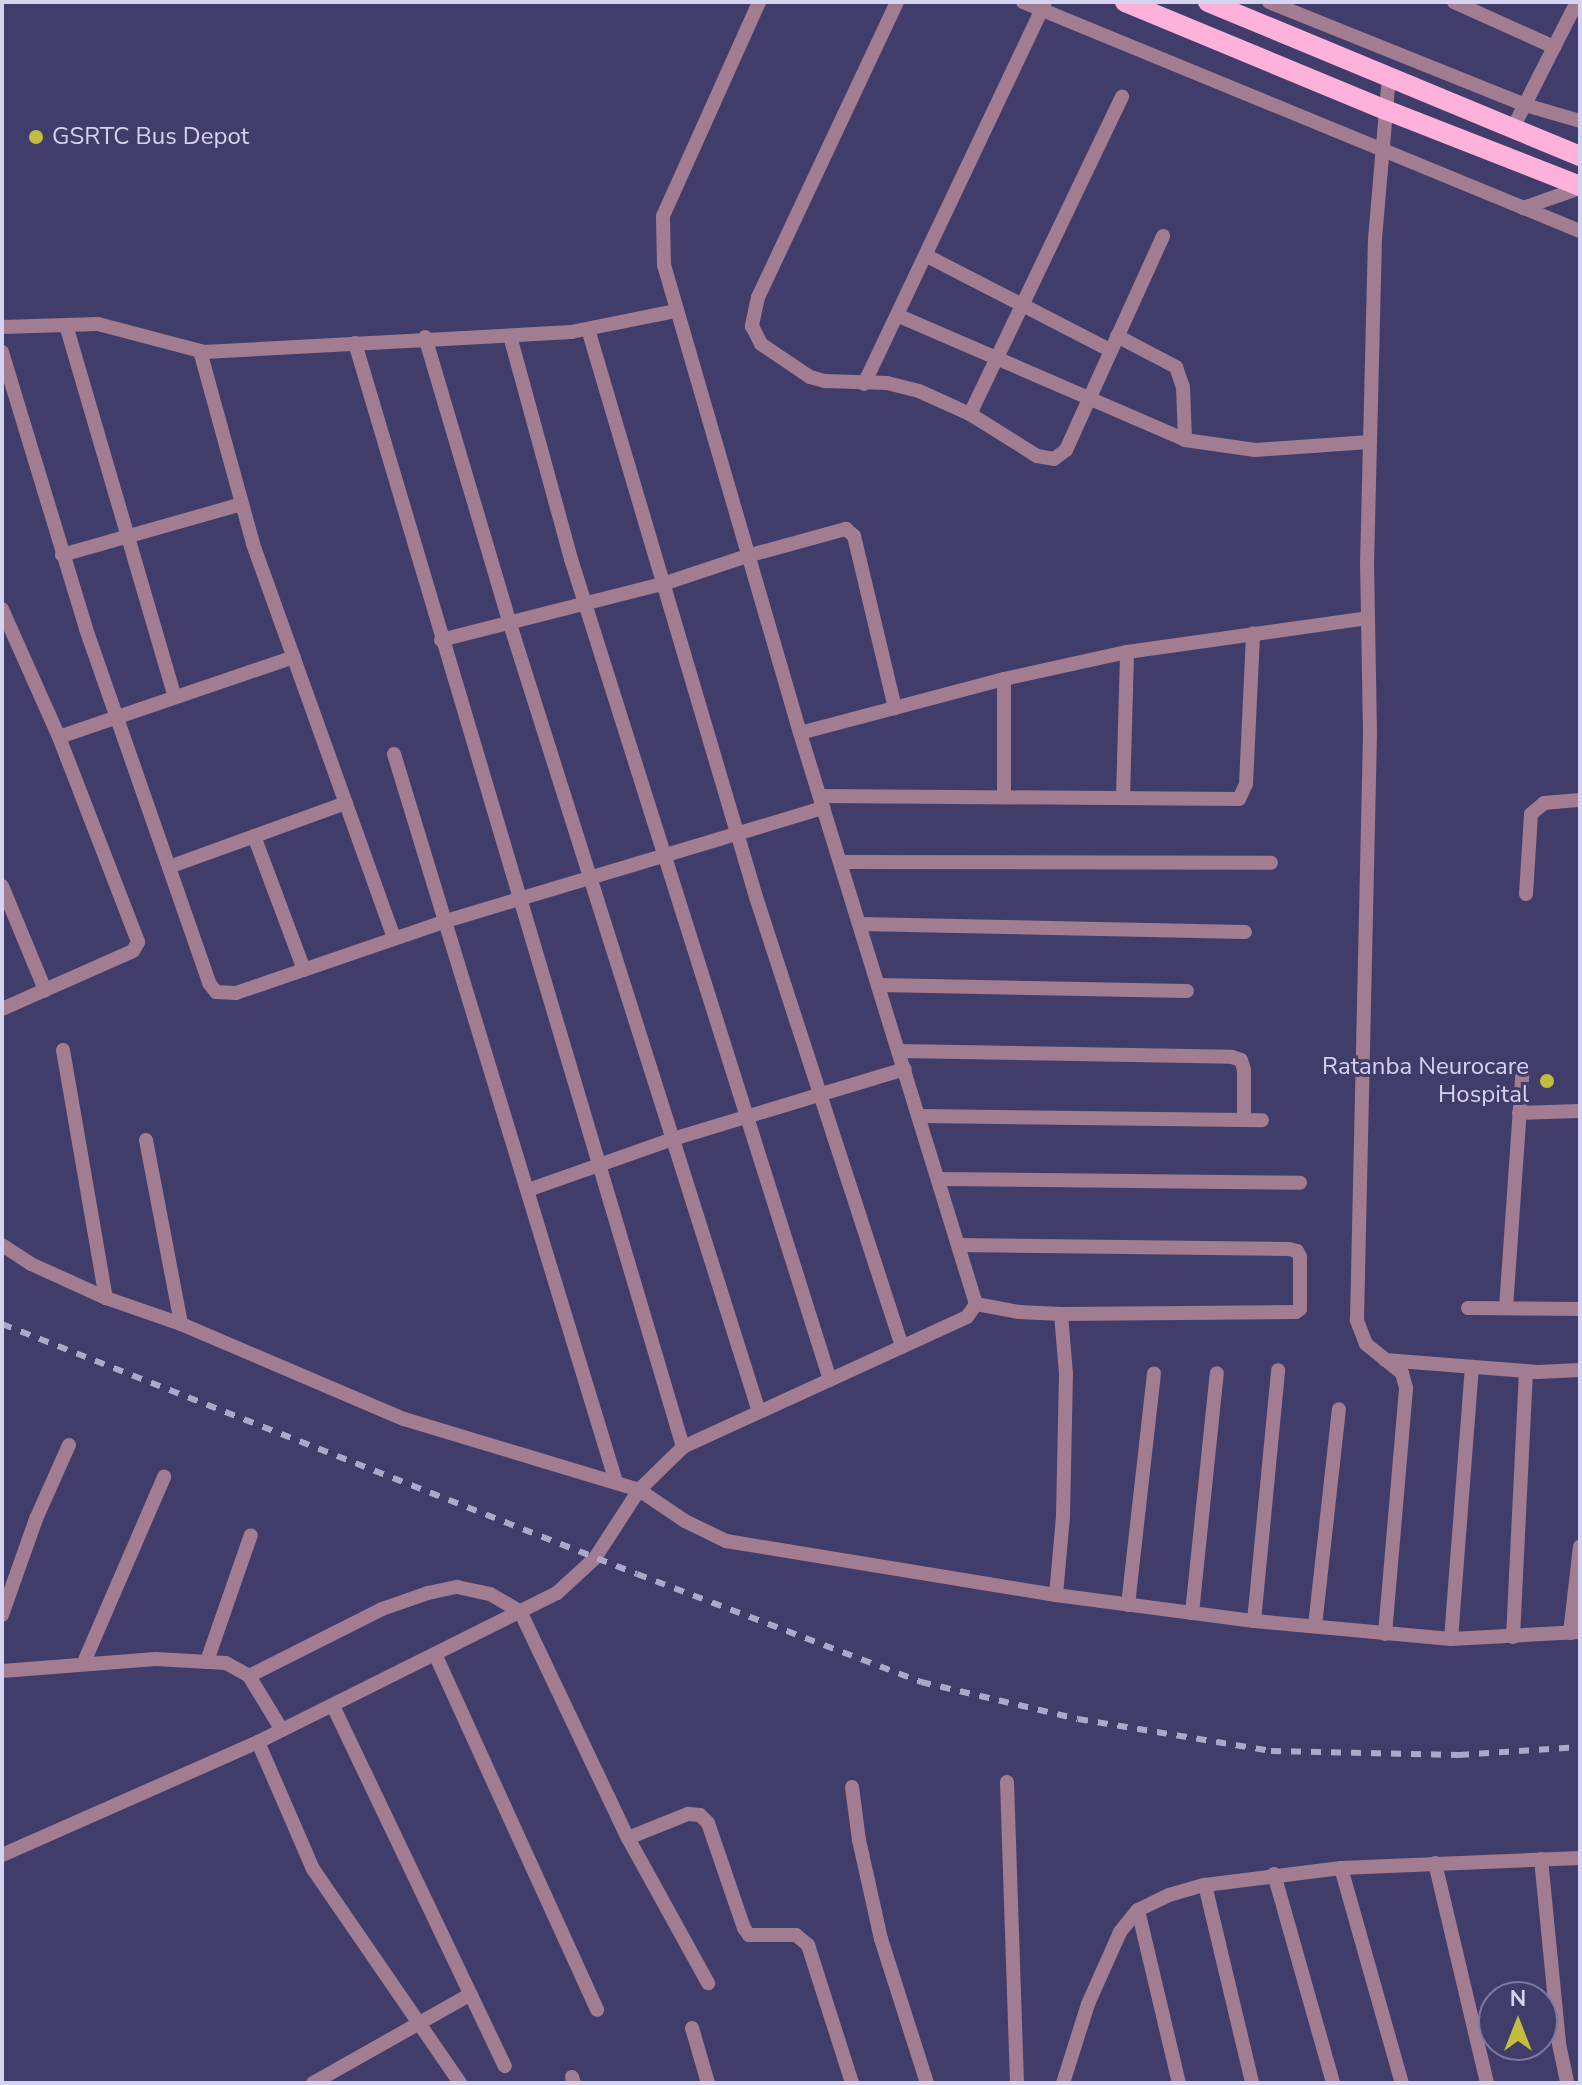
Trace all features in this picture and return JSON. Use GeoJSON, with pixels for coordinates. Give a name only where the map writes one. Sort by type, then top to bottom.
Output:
{"type":"FeatureCollection","features":[{"type":"Feature","properties":{"kind":"main road"},"geometry":{"type":"LineString","coordinates":[[1125,2],[1580,187]]}},
{"type":"Feature","properties":{"kind":"main road"},"geometry":{"type":"LineString","coordinates":[[1208,2],[1580,156]]}},
{"type":"Feature","properties":{"kind":"street"},"geometry":{"type":"LineString","coordinates":[[2,1855],[258,1742],[557,1593],[595,1558],[639,1490],[683,1447],[967,1317],[976,1304],[940,1179],[800,733],[664,265],[663,216],[759,2]]}},
{"type":"Feature","properties":{"kind":"street"},"geometry":{"type":"LineString","coordinates":[[897,2],[753,312],[756,337],[793,369],[825,381],[904,385],[970,414],[1037,456],[1054,459],[1066,450],[1163,236]]}},
{"type":"Feature","properties":{"kind":"street"},"geometry":{"type":"LineString","coordinates":[[1023,2],[1044,6],[1580,231]]}},
{"type":"Feature","properties":{"kind":"street"},"geometry":{"type":"LineString","coordinates":[[1269,2],[1298,8],[1525,105],[1580,121]]}},
{"type":"Feature","properties":{"kind":"street"},"geometry":{"type":"LineString","coordinates":[[1454,2],[1554,47]]}},
{"type":"Feature","properties":{"kind":"street"},"geometry":{"type":"LineString","coordinates":[[1513,128],[1577,2]]}},
{"type":"Feature","properties":{"kind":"street"},"geometry":{"type":"LineString","coordinates":[[864,384],[1044,6]]}},
{"type":"Feature","properties":{"kind":"street"},"geometry":{"type":"LineString","coordinates":[[1285,34],[1298,8]]}},
{"type":"Feature","properties":{"kind":"street"},"geometry":{"type":"LineString","coordinates":[[1385,1634],[1406,1388],[1402,1373],[1366,1344],[1357,1320],[1370,733],[1368,618],[1375,239],[1389,77]]}},
{"type":"Feature","properties":{"kind":"street"},"geometry":{"type":"LineString","coordinates":[[970,414],[1122,97]]}},
{"type":"Feature","properties":{"kind":"street"},"geometry":{"type":"LineString","coordinates":[[1523,208],[1580,187]]}},
{"type":"Feature","properties":{"kind":"street"},"geometry":{"type":"LineString","coordinates":[[927,256],[1024,305],[1176,367],[1183,387],[1185,440]]}},
{"type":"Feature","properties":{"kind":"street"},"geometry":{"type":"LineString","coordinates":[[2,327],[98,324],[200,351],[425,337],[510,336],[588,329],[675,311]]}},
{"type":"Feature","properties":{"kind":"street"},"geometry":{"type":"LineString","coordinates":[[899,316],[1185,440],[1255,450],[1370,442]]}},
{"type":"Feature","properties":{"kind":"street"},"geometry":{"type":"LineString","coordinates":[[66,325],[175,697]]}},
{"type":"Feature","properties":{"kind":"street"},"geometry":{"type":"LineString","coordinates":[[588,329],[737,834],[818,1096],[902,1347]]}},
{"type":"Feature","properties":{"kind":"street"},"geometry":{"type":"LineString","coordinates":[[510,336],[586,605],[830,1380]]}},
{"type":"Feature","properties":{"kind":"street"},"geometry":{"type":"LineString","coordinates":[[425,337],[510,624],[759,1412]]}},
{"type":"Feature","properties":{"kind":"street"},"geometry":{"type":"LineString","coordinates":[[355,343],[596,1164],[683,1447]]}},
{"type":"Feature","properties":{"kind":"street"},"geometry":{"type":"LineString","coordinates":[[200,351],[242,504],[394,938]]}},
{"type":"Feature","properties":{"kind":"street"},"geometry":{"type":"LineString","coordinates":[[2,352],[62,555],[116,717],[209,983],[216,992],[236,993],[446,921],[737,834],[821,802],[1004,797],[1242,797],[1246,784],[1253,633]]}},
{"type":"Feature","properties":{"kind":"street"},"geometry":{"type":"LineString","coordinates":[[62,555],[242,504]]}},
{"type":"Feature","properties":{"kind":"street"},"geometry":{"type":"LineString","coordinates":[[441,640],[663,584],[841,529],[852,531],[895,708]]}},
{"type":"Feature","properties":{"kind":"street"},"geometry":{"type":"LineString","coordinates":[[2,609],[59,737],[138,942],[133,951],[2,1009]]}},
{"type":"Feature","properties":{"kind":"street"},"geometry":{"type":"LineString","coordinates":[[800,733],[1004,679],[1127,652],[1368,618]]}},
{"type":"Feature","properties":{"kind":"street"},"geometry":{"type":"LineString","coordinates":[[1123,798],[1127,652]]}},
{"type":"Feature","properties":{"kind":"street"},"geometry":{"type":"LineString","coordinates":[[59,737],[294,657]]}},
{"type":"Feature","properties":{"kind":"street"},"geometry":{"type":"LineString","coordinates":[[1004,679],[1004,797]]}},
{"type":"Feature","properties":{"kind":"street"},"geometry":{"type":"LineString","coordinates":[[394,754],[616,1482]]}},
{"type":"Feature","properties":{"kind":"street"},"geometry":{"type":"LineString","coordinates":[[1526,894],[1531,814],[1544,803],[1580,800]]}},
{"type":"Feature","properties":{"kind":"street"},"geometry":{"type":"LineString","coordinates":[[169,867],[346,803]]}},
{"type":"Feature","properties":{"kind":"street"},"geometry":{"type":"LineString","coordinates":[[254,836],[304,970]]}},
{"type":"Feature","properties":{"kind":"street"},"geometry":{"type":"LineString","coordinates":[[840,862],[1271,863]]}},
{"type":"Feature","properties":{"kind":"street"},"geometry":{"type":"LineString","coordinates":[[2,886],[45,990]]}},
{"type":"Feature","properties":{"kind":"street"},"geometry":{"type":"LineString","coordinates":[[860,924],[1245,932]]}},
{"type":"Feature","properties":{"kind":"street"},"geometry":{"type":"LineString","coordinates":[[879,985],[1187,991]]}},
{"type":"Feature","properties":{"kind":"street"},"geometry":{"type":"LineString","coordinates":[[63,1050],[106,1298]]}},
{"type":"Feature","properties":{"kind":"street"},"geometry":{"type":"LineString","coordinates":[[899,1051],[1232,1057],[1241,1060],[1244,1070],[1244,1119]]}},
{"type":"Feature","properties":{"kind":"street"},"geometry":{"type":"LineString","coordinates":[[528,1190],[673,1139],[905,1069]]}},
{"type":"Feature","properties":{"kind":"street"},"geometry":{"type":"LineString","coordinates":[[1506,1308],[1522,1077]]}},
{"type":"Feature","properties":{"kind":"street"},"geometry":{"type":"LineString","coordinates":[[1519,1113],[1580,1111]]}},
{"type":"Feature","properties":{"kind":"street"},"geometry":{"type":"LineString","coordinates":[[920,1116],[1262,1120]]}},
{"type":"Feature","properties":{"kind":"street"},"geometry":{"type":"LineString","coordinates":[[146,1140],[181,1324]]}},
{"type":"Feature","properties":{"kind":"street"},"geometry":{"type":"LineString","coordinates":[[940,1179],[1300,1183]]}},
{"type":"Feature","properties":{"kind":"street"},"geometry":{"type":"LineString","coordinates":[[2,1245],[31,1264],[106,1298],[181,1324],[404,1419],[639,1490],[685,1521],[726,1541],[1128,1605],[1254,1621],[1451,1639],[1575,1632],[1580,1547]]}},
{"type":"Feature","properties":{"kind":"street"},"geometry":{"type":"LineString","coordinates":[[960,1245],[1289,1249],[1297,1251],[1300,1257],[1300,1309],[1296,1312],[1061,1314],[1019,1312],[976,1304]]}},
{"type":"Feature","properties":{"kind":"street"},"geometry":{"type":"LineString","coordinates":[[1468,1308],[1580,1309]]}},
{"type":"Feature","properties":{"kind":"street"},"geometry":{"type":"LineString","coordinates":[[1056,1595],[1065,1453],[1066,1374],[1061,1314]]}},
{"type":"Feature","properties":{"kind":"street"},"geometry":{"type":"LineString","coordinates":[[1385,1360],[1526,1371],[1580,1370]]}},
{"type":"Feature","properties":{"kind":"street"},"geometry":{"type":"LineString","coordinates":[[1451,1639],[1472,1367]]}},
{"type":"Feature","properties":{"kind":"street"},"geometry":{"type":"LineString","coordinates":[[1254,1621],[1278,1370]]}},
{"type":"Feature","properties":{"kind":"street"},"geometry":{"type":"LineString","coordinates":[[1513,1637],[1526,1371]]}},
{"type":"Feature","properties":{"kind":"street"},"geometry":{"type":"LineString","coordinates":[[1128,1605],[1154,1373]]}},
{"type":"Feature","properties":{"kind":"street"},"geometry":{"type":"LineString","coordinates":[[1192,1613],[1217,1373]]}},
{"type":"Feature","properties":{"kind":"street"},"geometry":{"type":"LineString","coordinates":[[1315,1626],[1339,1409]]}},
{"type":"Feature","properties":{"kind":"street"},"geometry":{"type":"LineString","coordinates":[[2,1615],[36,1519],[69,1445]]}},
{"type":"Feature","properties":{"kind":"street"},"geometry":{"type":"LineString","coordinates":[[84,1662],[164,1477]]}},
{"type":"Feature","properties":{"kind":"street"},"geometry":{"type":"LineString","coordinates":[[207,1661],[251,1535]]}},
{"type":"Feature","properties":{"kind":"street"},"geometry":{"type":"LineString","coordinates":[[249,1676],[367,1616],[428,1593],[457,1587],[490,1594],[520,1611],[628,1838],[708,1983]]}},
{"type":"Feature","properties":{"kind":"street"},"geometry":{"type":"LineString","coordinates":[[435,1654],[597,2010]]}},
{"type":"Feature","properties":{"kind":"street"},"geometry":{"type":"LineString","coordinates":[[2,1671],[84,1662],[207,1661],[240,1668],[249,1676],[282,1730]]}},
{"type":"Feature","properties":{"kind":"street"},"geometry":{"type":"LineString","coordinates":[[333,1706],[505,2066]]}},
{"type":"Feature","properties":{"kind":"street"},"geometry":{"type":"LineString","coordinates":[[258,1742],[313,1869],[460,2083]]}},
{"type":"Feature","properties":{"kind":"street"},"geometry":{"type":"LineString","coordinates":[[1007,1782],[1017,2083]]}},
{"type":"Feature","properties":{"kind":"street"},"geometry":{"type":"LineString","coordinates":[[852,1787],[859,1840],[881,1939],[927,2083]]}},
{"type":"Feature","properties":{"kind":"street"},"geometry":{"type":"LineString","coordinates":[[628,1838],[688,1814],[700,1815],[708,1823],[749,1935],[796,1935],[808,1945],[852,2083]]}},
{"type":"Feature","properties":{"kind":"street"},"geometry":{"type":"LineString","coordinates":[[1063,2083],[1107,1958],[1120,1932],[1138,1910],[1169,1895],[1205,1885],[1274,1874],[1435,1863],[1580,1858]]}},
{"type":"Feature","properties":{"kind":"street"},"geometry":{"type":"LineString","coordinates":[[1541,1859],[1559,2044],[1567,2083]]}},
{"type":"Feature","properties":{"kind":"street"},"geometry":{"type":"LineString","coordinates":[[1435,1863],[1487,2083]]}},
{"type":"Feature","properties":{"kind":"street"},"geometry":{"type":"LineString","coordinates":[[1341,1868],[1402,2083]]}},
{"type":"Feature","properties":{"kind":"street"},"geometry":{"type":"LineString","coordinates":[[1274,1874],[1333,2083]]}},
{"type":"Feature","properties":{"kind":"street"},"geometry":{"type":"LineString","coordinates":[[1205,1885],[1252,2083]]}},
{"type":"Feature","properties":{"kind":"street"},"geometry":{"type":"LineString","coordinates":[[1138,1910],[1179,2083]]}},
{"type":"Feature","properties":{"kind":"street"},"geometry":{"type":"LineString","coordinates":[[313,2083],[471,1994]]}},
{"type":"Feature","properties":{"kind":"street"},"geometry":{"type":"LineString","coordinates":[[692,2028],[708,2083]]}},
{"type":"Feature","properties":{"kind":"railway"},"geometry":{"type":"LineString","coordinates":[[2,1324],[637,1574],[921,1682],[1078,1719],[1271,1751],[1459,1755],[1580,1747]]}},
{"type":"Feature","properties":{"kind":"place","name":"GSRTC Bus Depot"},"geometry":{"type":"Point","coordinates":[36,137]}},
{"type":"Feature","properties":{"kind":"place","name":"Ratanba Neurocare Hospital"},"geometry":{"type":"Point","coordinates":[1547,1081]}}]}
